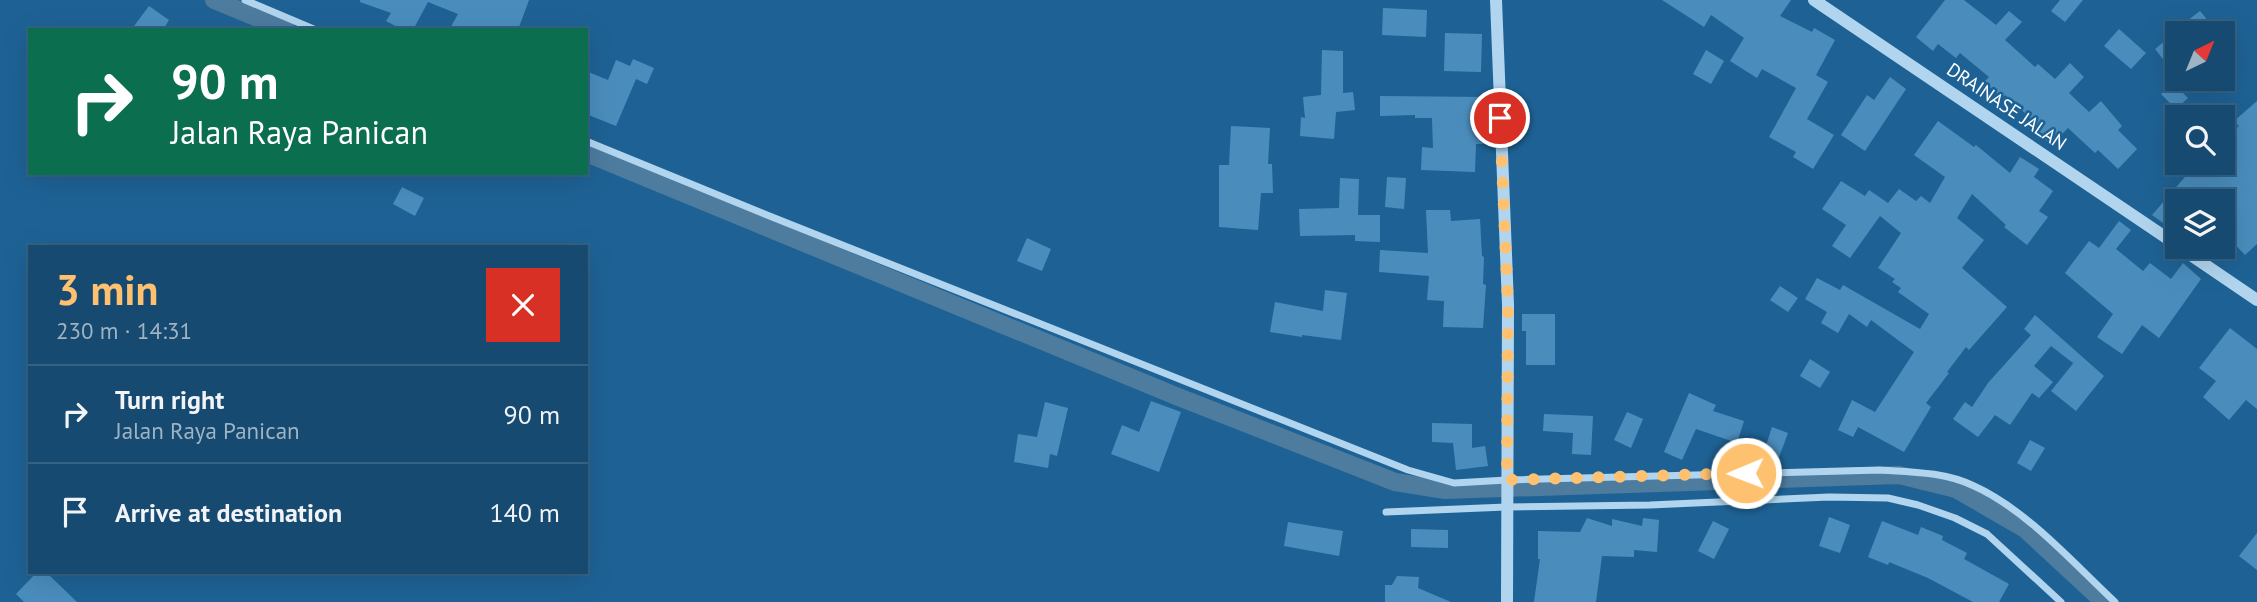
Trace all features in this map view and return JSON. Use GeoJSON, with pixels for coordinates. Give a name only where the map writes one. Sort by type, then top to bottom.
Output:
{"type":"FeatureCollection","features":[{"type":"Feature","properties":{"kind":"street"},"geometry":{"type":"LineString","coordinates":[[245,0],[311,28]]}},
{"type":"Feature","properties":{"kind":"street"},"geometry":{"type":"LineString","coordinates":[[1496,0],[1508,305],[1507,602]]}},
{"type":"Feature","properties":{"kind":"street","name":"DRAINASE JALAN"},"geometry":{"type":"LineString","coordinates":[[1814,0],[2165,237]]}},
{"type":"Feature","properties":{"kind":"street"},"geometry":{"type":"LineString","coordinates":[[588,142],[1408,470],[1454,483],[1880,470],[1928,472],[1975,486],[2004,504],[2032,524],[2115,602]]}},
{"type":"Feature","properties":{"kind":"street","name":"DRAINASE JALAN"},"geometry":{"type":"LineString","coordinates":[[2197,259],[2257,300]]}},
{"type":"Feature","properties":{"kind":"street"},"geometry":{"type":"LineString","coordinates":[[1386,512],[1506,507],[1650,506],[1829,497],[1888,498],[1955,517],[1987,534],[2061,602]]}},
{"type":"Feature","properties":{"kind":"building"},"geometry":{"type":"Polygon","coordinates":[[[529,0],[519,28],[450,28],[458,14],[428,2],[414,28],[399,28],[386,21],[391,13],[360,2],[529,0]]]}},
{"type":"Feature","properties":{"kind":"building"},"geometry":{"type":"Polygon","coordinates":[[[1662,0],[1791,0],[1780,16],[1812,32],[1814,28],[1835,40],[1816,75],[1828,82],[1807,119],[1834,135],[1813,169],[1793,157],[1796,152],[1769,137],[1796,88],[1762,69],[1757,78],[1730,61],[1744,38],[1711,15],[1704,27],[1662,0]]]}},
{"type":"Feature","properties":{"kind":"building"},"geometry":{"type":"Polygon","coordinates":[[[1945,0],[1964,0],[1996,25],[2009,11],[2022,22],[2005,40],[2035,67],[2038,64],[2055,79],[2070,63],[2084,77],[2069,93],[2089,112],[2101,101],[2122,126],[2118,130],[2137,149],[2118,169],[2098,150],[2095,153],[2068,128],[2051,145],[2036,130],[2040,127],[2005,95],[2002,98],[1984,82],[1989,77],[1960,53],[1956,58],[1938,44],[1933,51],[1916,37],[1945,0]]]}},
{"type":"Feature","properties":{"kind":"building"},"geometry":{"type":"Polygon","coordinates":[[[2060,0],[2083,0],[2065,22],[2051,11],[2060,0]]]}},
{"type":"Feature","properties":{"kind":"building"},"geometry":{"type":"Polygon","coordinates":[[[149,6],[169,20],[164,28],[132,28],[149,6]]]}},
{"type":"Feature","properties":{"kind":"building"},"geometry":{"type":"Polygon","coordinates":[[[1383,8],[1427,10],[1426,37],[1382,35],[1383,8]]]}},
{"type":"Feature","properties":{"kind":"building"},"geometry":{"type":"Polygon","coordinates":[[[2200,11],[2208,21],[2187,21],[2200,11]]]}},
{"type":"Feature","properties":{"kind":"building"},"geometry":{"type":"Polygon","coordinates":[[[2119,29],[2146,53],[2131,69],[2104,46],[2119,29]]]}},
{"type":"Feature","properties":{"kind":"building"},"geometry":{"type":"Polygon","coordinates":[[[1445,33],[1482,34],[1481,72],[1444,71],[1445,33]]]}},
{"type":"Feature","properties":{"kind":"building"},"geometry":{"type":"Polygon","coordinates":[[[2165,41],[2165,62],[2155,49],[2165,41]]]}},
{"type":"Feature","properties":{"kind":"building"},"geometry":{"type":"Polygon","coordinates":[[[1322,50],[1343,51],[1343,93],[1353,92],[1355,110],[1336,112],[1334,139],[1300,136],[1301,117],[1305,118],[1303,97],[1321,95],[1322,50]]]}},
{"type":"Feature","properties":{"kind":"building"},"geometry":{"type":"Polygon","coordinates":[[[1706,50],[1724,61],[1711,84],[1693,74],[1706,50]]]}},
{"type":"Feature","properties":{"kind":"building"},"geometry":{"type":"Polygon","coordinates":[[[633,59],[654,68],[647,84],[636,79],[616,126],[588,115],[588,72],[608,80],[616,60],[630,66],[633,59]]]}},
{"type":"Feature","properties":{"kind":"building"},"geometry":{"type":"Polygon","coordinates":[[[1890,77],[1906,89],[1865,151],[1841,135],[1867,95],[1874,100],[1890,77]]]}},
{"type":"Feature","properties":{"kind":"building"},"geometry":{"type":"Polygon","coordinates":[[[2165,90],[2181,91],[2188,98],[2180,105],[2172,105],[2161,94],[2165,90]]]}},
{"type":"Feature","properties":{"kind":"building"},"geometry":{"type":"Polygon","coordinates":[[[1380,96],[1485,97],[1485,118],[1482,118],[1483,144],[1476,144],[1475,172],[1421,170],[1422,147],[1433,148],[1432,118],[1415,118],[1415,115],[1380,116],[1380,96]]]}},
{"type":"Feature","properties":{"kind":"building"},"geometry":{"type":"Polygon","coordinates":[[[2257,101],[2257,244],[2245,255],[2235,245],[2235,189],[2174,189],[2187,175],[2235,175],[2235,129],[2239,126],[2235,120],[2257,101]]]}},
{"type":"Feature","properties":{"kind":"building"},"geometry":{"type":"Polygon","coordinates":[[[1938,121],[1974,147],[1976,145],[2010,173],[2020,157],[2039,169],[2034,177],[2053,191],[2039,211],[2048,217],[2027,245],[2004,227],[2006,225],[1972,194],[1957,218],[1984,240],[1962,268],[2007,307],[1969,350],[1966,347],[1947,372],[1949,373],[1926,403],[1931,407],[1904,452],[1858,427],[1853,437],[1838,430],[1852,400],[1875,412],[1914,352],[1871,320],[1867,327],[1849,314],[1838,333],[1821,323],[1827,312],[1805,299],[1817,278],[1840,290],[1843,285],[1920,329],[1929,314],[1898,292],[1901,288],[1892,282],[1895,279],[1878,268],[1901,233],[1880,216],[1850,258],[1832,246],[1846,225],[1822,209],[1841,181],[1865,196],[1869,190],[1888,203],[1899,189],[1916,201],[1921,196],[1930,203],[1945,177],[1914,155],[1938,121]]]}},
{"type":"Feature","properties":{"kind":"building"},"geometry":{"type":"Polygon","coordinates":[[[1231,126],[1270,128],[1268,164],[1272,164],[1273,193],[1261,193],[1258,230],[1219,227],[1219,165],[1229,165],[1231,126]]]}},
{"type":"Feature","properties":{"kind":"building"},"geometry":{"type":"Polygon","coordinates":[[[1387,177],[1406,178],[1404,209],[1385,207],[1387,177]]]}},
{"type":"Feature","properties":{"kind":"building"},"geometry":{"type":"Polygon","coordinates":[[[1340,178],[1359,179],[1358,215],[1380,215],[1380,242],[1355,241],[1355,235],[1300,236],[1299,209],[1339,208],[1340,178]]]}},
{"type":"Feature","properties":{"kind":"building"},"geometry":{"type":"Polygon","coordinates":[[[402,187],[424,198],[415,216],[393,204],[402,187]]]}},
{"type":"Feature","properties":{"kind":"building"},"geometry":{"type":"Polygon","coordinates":[[[2165,200],[2165,224],[2152,215],[2165,200]]]}},
{"type":"Feature","properties":{"kind":"building"},"geometry":{"type":"Polygon","coordinates":[[[1426,210],[1450,210],[1451,221],[1480,219],[1484,257],[1483,284],[1486,285],[1483,328],[1443,327],[1444,301],[1427,300],[1429,276],[1379,272],[1380,250],[1428,253],[1426,210]]]}},
{"type":"Feature","properties":{"kind":"building"},"geometry":{"type":"Polygon","coordinates":[[[2119,221],[2131,230],[2116,249],[2143,271],[2150,263],[2171,279],[2183,263],[2201,279],[2159,338],[2142,325],[2122,354],[2097,337],[2113,314],[2065,273],[2089,241],[2099,248],[2119,221]]]}},
{"type":"Feature","properties":{"kind":"building"},"geometry":{"type":"Polygon","coordinates":[[[1027,238],[1051,249],[1042,271],[1017,261],[1027,238]]]}},
{"type":"Feature","properties":{"kind":"building"},"geometry":{"type":"Polygon","coordinates":[[[1780,286],[1798,298],[1788,312],[1770,300],[1780,286]]]}},
{"type":"Feature","properties":{"kind":"building"},"geometry":{"type":"Polygon","coordinates":[[[1325,290],[1347,293],[1341,340],[1270,332],[1275,302],[1323,311],[1325,290]]]}},
{"type":"Feature","properties":{"kind":"building"},"geometry":{"type":"Polygon","coordinates":[[[1522,314],[1555,314],[1555,365],[1526,365],[1526,331],[1522,331],[1522,314]]]}},
{"type":"Feature","properties":{"kind":"building"},"geometry":{"type":"Polygon","coordinates":[[[2035,315],[2104,376],[2076,411],[2051,391],[2075,361],[2073,363],[2051,346],[2034,366],[2053,382],[2039,398],[2032,393],[2010,425],[1995,415],[1978,437],[1953,419],[1965,402],[1972,407],[1988,383],[2031,335],[2024,329],[2035,315]]]}},
{"type":"Feature","properties":{"kind":"building"},"geometry":{"type":"Polygon","coordinates":[[[2230,328],[2257,349],[2257,409],[2246,400],[2229,420],[2203,397],[2216,381],[2199,368],[2230,328]]]}},
{"type":"Feature","properties":{"kind":"building"},"geometry":{"type":"Polygon","coordinates":[[[1810,359],[1830,372],[1820,388],[1800,376],[1810,359]]]}},
{"type":"Feature","properties":{"kind":"building"},"geometry":{"type":"Polygon","coordinates":[[[1689,393],[1716,405],[1713,411],[1744,421],[1737,443],[1696,429],[1682,460],[1664,452],[1689,393]]]}},
{"type":"Feature","properties":{"kind":"building"},"geometry":{"type":"Polygon","coordinates":[[[1151,401],[1181,412],[1159,472],[1111,454],[1122,425],[1139,432],[1151,401]]]}},
{"type":"Feature","properties":{"kind":"building"},"geometry":{"type":"Polygon","coordinates":[[[1045,402],[1068,408],[1057,456],[1050,454],[1048,468],[1014,462],[1018,434],[1037,437],[1045,402]]]}},
{"type":"Feature","properties":{"kind":"building"},"geometry":{"type":"Polygon","coordinates":[[[1627,412],[1643,419],[1631,448],[1614,440],[1627,412]]]}},
{"type":"Feature","properties":{"kind":"building"},"geometry":{"type":"Polygon","coordinates":[[[1544,414],[1593,416],[1591,455],[1572,454],[1573,433],[1543,431],[1544,414]]]}},
{"type":"Feature","properties":{"kind":"building"},"geometry":{"type":"Polygon","coordinates":[[[1432,423],[1472,424],[1472,448],[1485,446],[1488,466],[1456,470],[1453,443],[1432,442],[1432,423]]]}},
{"type":"Feature","properties":{"kind":"building"},"geometry":{"type":"Polygon","coordinates":[[[1772,427],[1788,433],[1778,460],[1763,455],[1772,427]]]}},
{"type":"Feature","properties":{"kind":"building"},"geometry":{"type":"Polygon","coordinates":[[[2030,440],[2045,448],[2031,471],[2017,463],[2030,440]]]}},
{"type":"Feature","properties":{"kind":"building"},"geometry":{"type":"Polygon","coordinates":[[[1829,517],[1850,525],[1840,553],[1819,546],[1829,517]]]}},
{"type":"Feature","properties":{"kind":"building"},"geometry":{"type":"Polygon","coordinates":[[[1587,518],[1612,526],[1612,519],[1642,526],[1643,518],[1659,520],[1657,552],[1634,550],[1634,557],[1602,556],[1596,602],[1534,602],[1540,559],[1538,531],[1580,532],[1587,518]]]}},
{"type":"Feature","properties":{"kind":"building"},"geometry":{"type":"Polygon","coordinates":[[[1713,521],[1729,529],[1714,559],[1698,551],[1713,521]]]}},
{"type":"Feature","properties":{"kind":"building"},"geometry":{"type":"Polygon","coordinates":[[[1882,521],[1918,535],[1921,527],[1943,536],[1942,540],[1967,553],[1964,559],[2009,584],[1999,602],[1973,602],[1928,578],[1889,562],[1888,565],[1868,557],[1882,521]]]}},
{"type":"Feature","properties":{"kind":"building"},"geometry":{"type":"Polygon","coordinates":[[[1288,522],[1343,531],[1339,556],[1284,546],[1288,522]]]}},
{"type":"Feature","properties":{"kind":"building"},"geometry":{"type":"Polygon","coordinates":[[[1411,529],[1448,530],[1448,548],[1411,547],[1411,529]]]}},
{"type":"Feature","properties":{"kind":"building"},"geometry":{"type":"Polygon","coordinates":[[[2257,533],[2257,570],[2239,556],[2257,533]]]}},
{"type":"Feature","properties":{"kind":"building"},"geometry":{"type":"Polygon","coordinates":[[[35,574],[48,574],[77,602],[24,602],[16,594],[35,574]]]}},
{"type":"Feature","properties":{"kind":"building"},"geometry":{"type":"Polygon","coordinates":[[[1397,576],[1419,577],[1418,588],[1451,602],[1385,602],[1385,585],[1392,585],[1397,576]]]}},
{"type":"Feature","properties":{"kind":"waterway"},"geometry":{"type":"LineString","coordinates":[[214,0],[282,28]]}},
{"type":"Feature","properties":{"kind":"waterway"},"geometry":{"type":"LineString","coordinates":[[588,154],[1176,396],[1395,482],[1445,490],[1899,475],[1956,489],[2025,529],[2104,602]]}},
{"type":"Feature","properties":{"kind":"route"},"geometry":{"type":"LineString","coordinates":[[1500,118],[1508,305],[1507,480],[1746,473]]}}]}
